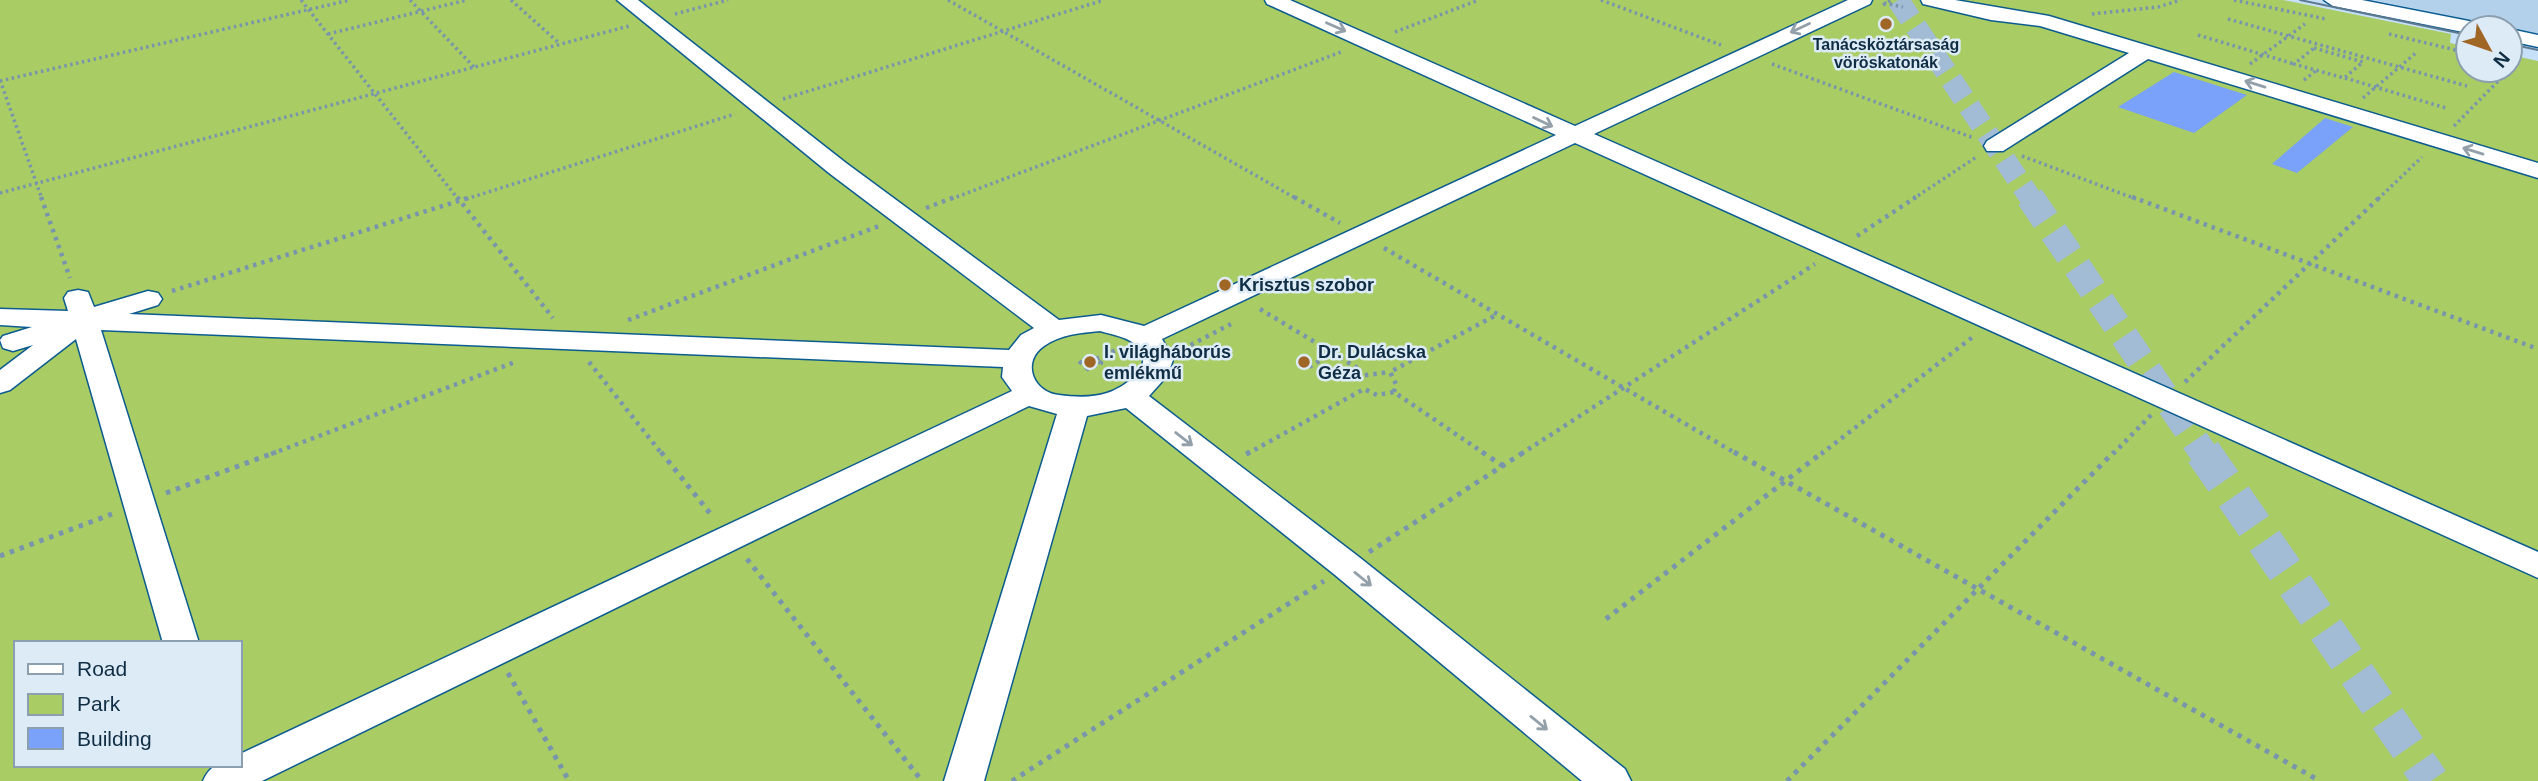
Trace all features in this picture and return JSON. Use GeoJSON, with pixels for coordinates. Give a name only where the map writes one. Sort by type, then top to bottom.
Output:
{"type":"FeatureCollection","features":[{"type":"Feature","properties":{"kind":"street"},"geometry":{"type":"LineString","coordinates":[[626,0],[900,218],[1054,330]]}},
{"type":"Feature","properties":{"kind":"street"},"geometry":{"type":"LineString","coordinates":[[1274,0],[2538,566]]}},
{"type":"Feature","properties":{"kind":"street"},"geometry":{"type":"LineString","coordinates":[[1132,342],[1863,0]]}},
{"type":"Feature","properties":{"kind":"street"},"geometry":{"type":"LineString","coordinates":[[1930,0],[1991,14],[2042,20],[2538,171]]}},
{"type":"Feature","properties":{"kind":"street"},"geometry":{"type":"LineString","coordinates":[[2333,0],[2454,24]]}},
{"type":"Feature","properties":{"kind":"street"},"geometry":{"type":"LineString","coordinates":[[1995,145],[2146,51]]}},
{"type":"Feature","properties":{"kind":"street"},"geometry":{"type":"LineString","coordinates":[[0,317],[148,299]]}},
{"type":"Feature","properties":{"kind":"street"},"geometry":{"type":"LineString","coordinates":[[0,384],[80,309]]}},
{"type":"Feature","properties":{"kind":"street"},"geometry":{"type":"LineString","coordinates":[[80,309],[180,641]]}},
{"type":"Feature","properties":{"kind":"street"},"geometry":{"type":"LineString","coordinates":[[13,342],[80,309],[572,341],[1018,359]]}},
{"type":"Feature","properties":{"kind":"street"},"geometry":{"type":"LineString","coordinates":[[1079,324],[1124,326],[1132,342],[1157,351],[1158,367],[1150,382],[1130,396],[1104,406],[1074,408],[1048,403],[1030,394],[1017,377],[1018,359],[1032,342],[1054,330],[1079,324]]}},
{"type":"Feature","properties":{"kind":"street"},"geometry":{"type":"LineString","coordinates":[[224,781],[1030,394]]}},
{"type":"Feature","properties":{"kind":"street"},"geometry":{"type":"LineString","coordinates":[[1130,396],[1347,566],[1611,781]]}},
{"type":"Feature","properties":{"kind":"street"},"geometry":{"type":"LineString","coordinates":[[964,781],[1074,408]]}},
{"type":"Feature","properties":{"kind":"path"},"geometry":{"type":"LineString","coordinates":[[301,0],[922,781]]}},
{"type":"Feature","properties":{"kind":"path"},"geometry":{"type":"LineString","coordinates":[[80,309],[0,81],[350,0]]}},
{"type":"Feature","properties":{"kind":"path"},"geometry":{"type":"LineString","coordinates":[[410,0],[474,67]]}},
{"type":"Feature","properties":{"kind":"path"},"geometry":{"type":"LineString","coordinates":[[328,34],[467,0]]}},
{"type":"Feature","properties":{"kind":"path"},"geometry":{"type":"LineString","coordinates":[[511,0],[561,45]]}},
{"type":"Feature","properties":{"kind":"path"},"geometry":{"type":"LineString","coordinates":[[0,193],[728,0]]}},
{"type":"Feature","properties":{"kind":"path"},"geometry":{"type":"LineString","coordinates":[[948,0],[1499,314],[1786,482],[2320,781]]}},
{"type":"Feature","properties":{"kind":"path"},"geometry":{"type":"LineString","coordinates":[[148,299],[1104,0]]}},
{"type":"Feature","properties":{"kind":"path"},"geometry":{"type":"LineString","coordinates":[[622,322],[1479,0]]}},
{"type":"Feature","properties":{"kind":"path"},"geometry":{"type":"LineString","coordinates":[[1601,0],[2538,349]]}},
{"type":"Feature","properties":{"kind":"path"},"geometry":{"type":"LineString","coordinates":[[1873,0],[1903,7]]}},
{"type":"Feature","properties":{"kind":"path"},"geometry":{"type":"LineString","coordinates":[[2042,20],[2158,7],[2181,0]]}},
{"type":"Feature","properties":{"kind":"path"},"geometry":{"type":"LineString","coordinates":[[2228,19],[2467,86]]}},
{"type":"Feature","properties":{"kind":"path"},"geometry":{"type":"LineString","coordinates":[[2232,77],[2305,24]]}},
{"type":"Feature","properties":{"kind":"path"},"geometry":{"type":"LineString","coordinates":[[2198,35],[2446,108]]}},
{"type":"Feature","properties":{"kind":"path"},"geometry":{"type":"LineString","coordinates":[[2294,64],[2314,48],[2363,62],[2344,78]]}},
{"type":"Feature","properties":{"kind":"path"},"geometry":{"type":"LineString","coordinates":[[2346,112],[2417,52]]}},
{"type":"Feature","properties":{"kind":"path"},"geometry":{"type":"LineString","coordinates":[[2286,94],[2317,70]]}},
{"type":"Feature","properties":{"kind":"path"},"geometry":{"type":"LineString","coordinates":[[1787,781],[2166,400],[2310,265],[2495,84]]}},
{"type":"Feature","properties":{"kind":"path"},"geometry":{"type":"LineString","coordinates":[[1012,781],[1503,466],[1995,145]]}},
{"type":"Feature","properties":{"kind":"path"},"geometry":{"type":"LineString","coordinates":[[1260,309],[1356,367],[1359,376],[1390,372],[1499,314]]}},
{"type":"Feature","properties":{"kind":"path"},"geometry":{"type":"LineString","coordinates":[[1606,619],[1992,321]]}},
{"type":"Feature","properties":{"kind":"path"},"geometry":{"type":"LineString","coordinates":[[1096,359],[1132,342]]}},
{"type":"Feature","properties":{"kind":"path"},"geometry":{"type":"LineString","coordinates":[[1309,368],[1333,353]]}},
{"type":"Feature","properties":{"kind":"path"},"geometry":{"type":"LineString","coordinates":[[0,556],[521,360]]}},
{"type":"Feature","properties":{"kind":"path"},"geometry":{"type":"LineString","coordinates":[[1390,372],[1396,384],[1394,392]]}},
{"type":"Feature","properties":{"kind":"path"},"geometry":{"type":"LineString","coordinates":[[1221,468],[1364,389],[1377,394],[1394,392],[1503,466]]}},
{"type":"Feature","properties":{"kind":"path"},"geometry":{"type":"LineString","coordinates":[[496,650],[569,781]]}},
{"type":"Feature","properties":{"kind":"shaded area"},"geometry":{"type":"Polygon","coordinates":[[[2374,0],[2538,0],[2538,34],[2524,31],[2524,14],[2454,14],[2454,16],[2374,0]]]}},
{"type":"Feature","properties":{"kind":"green space"},"geometry":{"type":"Polygon","coordinates":[[[0,0],[2283,0],[2451,34],[2450,43],[2454,44],[2454,84],[2524,84],[2524,58],[2538,61],[2538,781],[0,781],[0,0]]]}},
{"type":"Feature","properties":{"kind":"building"},"geometry":{"type":"Polygon","coordinates":[[[2174,72],[2247,95],[2194,133],[2118,107],[2174,72]]]}},
{"type":"Feature","properties":{"kind":"building"},"geometry":{"type":"Polygon","coordinates":[[[2325,118],[2353,127],[2297,173],[2272,164],[2325,118]]]}},
{"type":"Feature","properties":{"kind":"tunnel"},"geometry":{"type":"LineString","coordinates":[[1898,0],[2031,199]]}},
{"type":"Feature","properties":{"kind":"tunnel"},"geometry":{"type":"LineString","coordinates":[[2030,197],[2204,454]]}},
{"type":"Feature","properties":{"kind":"tunnel"},"geometry":{"type":"LineString","coordinates":[[2203,452],[2431,781]]}},
{"type":"Feature","properties":{"kind":"tram line"},"geometry":{"type":"LineString","coordinates":[[2300,0],[2454,32]]}},
{"type":"Feature","properties":{"kind":"tram line"},"geometry":{"type":"LineString","coordinates":[[2524,47],[2538,50]]}},
{"type":"Feature","properties":{"kind":"place","name":"Tanácsköztársaság vöröskatonák"},"geometry":{"type":"Point","coordinates":[1886,24]}},
{"type":"Feature","properties":{"kind":"place","name":"Krisztus szobor"},"geometry":{"type":"Point","coordinates":[1225,285]}},
{"type":"Feature","properties":{"kind":"place","name":"I. világháborús emlékmű"},"geometry":{"type":"Point","coordinates":[1090,362]}},
{"type":"Feature","properties":{"kind":"place","name":"Dr. Dulácska Géza"},"geometry":{"type":"Point","coordinates":[1304,362]}}]}
